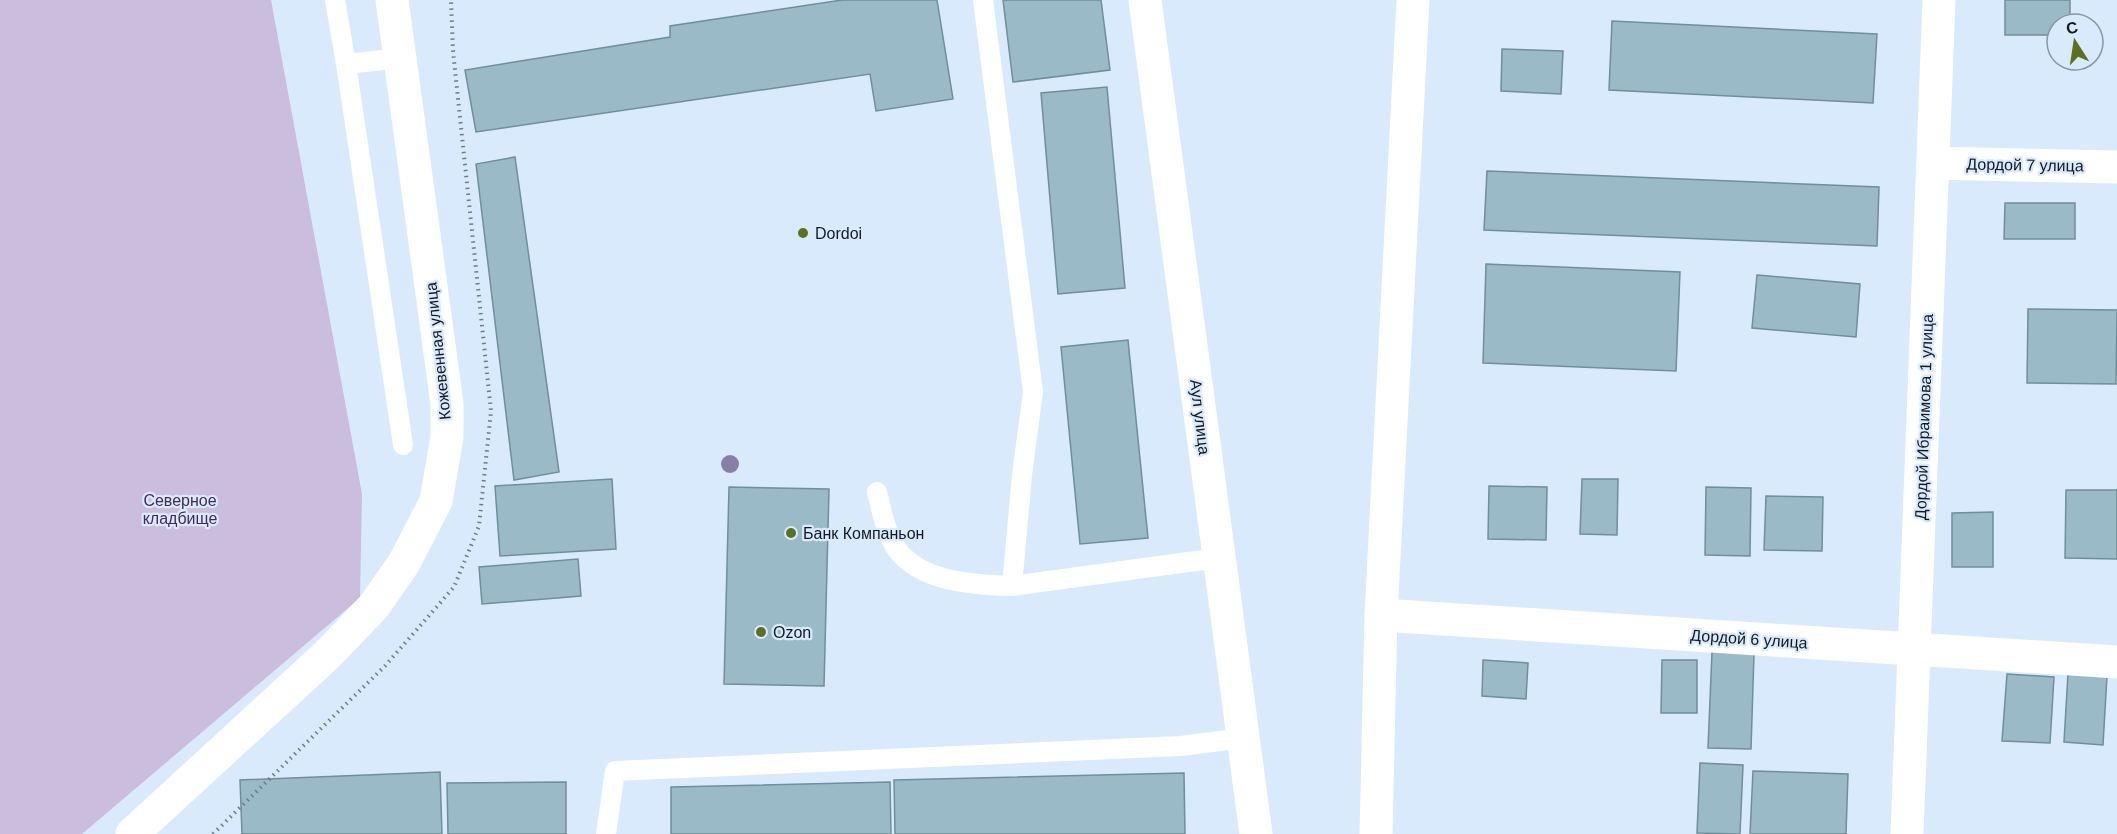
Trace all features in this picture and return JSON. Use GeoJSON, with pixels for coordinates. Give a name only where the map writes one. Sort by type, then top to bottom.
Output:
{"type":"FeatureCollection","features":[{"type":"Feature","properties":{"kind":"street","name":"Кожевенная улица"},"geometry":{"type":"LineString","coordinates":[[132,834],[327,655],[374,606],[404,563],[436,501],[443,472],[447,404],[392,0]]}},
{"type":"Feature","properties":{"kind":"street","name":"Аул улица"},"geometry":{"type":"LineString","coordinates":[[1145,0],[1256,834]]}},
{"type":"Feature","properties":{"kind":"street"},"geometry":{"type":"LineString","coordinates":[[1376,834],[1381,615],[1413,0]]}},
{"type":"Feature","properties":{"kind":"street","name":"Дордой Ибраимова 1 улица"},"geometry":{"type":"LineString","coordinates":[[1907,834],[1939,0]]}},
{"type":"Feature","properties":{"kind":"street","name":"Дордой 7 улица"},"geometry":{"type":"LineString","coordinates":[[1933,163],[2117,167]]}},
{"type":"Feature","properties":{"kind":"street","name":"Дордой 6 улица"},"geometry":{"type":"LineString","coordinates":[[1381,615],[2117,662]]}},
{"type":"Feature","properties":{"kind":"lane"},"geometry":{"type":"LineString","coordinates":[[335,0],[403,445]]}},
{"type":"Feature","properties":{"kind":"lane"},"geometry":{"type":"LineString","coordinates":[[983,0],[1033,392],[1022,475],[1012,586]]}},
{"type":"Feature","properties":{"kind":"lane"},"geometry":{"type":"LineString","coordinates":[[346,64],[401,58]]}},
{"type":"Feature","properties":{"kind":"lane"},"geometry":{"type":"LineString","coordinates":[[877,492],[892,542],[907,559],[937,577],[957,583],[1012,586],[1218,558]]}},
{"type":"Feature","properties":{"kind":"lane"},"geometry":{"type":"LineString","coordinates":[[606,834],[615,771],[1181,746],[1243,738]]}},
{"type":"Feature","properties":{"kind":"green space","name":"Северное кладбище"},"geometry":{"type":"Polygon","coordinates":[[[0,0],[271,0],[362,494],[360,598],[82,834],[0,834],[0,0]]]}},
{"type":"Feature","properties":{"kind":"building"},"geometry":{"type":"Polygon","coordinates":[[[842,0],[937,0],[953,99],[876,111],[870,74],[476,132],[465,70],[670,37],[670,26],[842,0]]]}},
{"type":"Feature","properties":{"kind":"building"},"geometry":{"type":"Polygon","coordinates":[[[1003,0],[1101,0],[1110,70],[1013,82],[1003,0]]]}},
{"type":"Feature","properties":{"kind":"building"},"geometry":{"type":"Polygon","coordinates":[[[2005,0],[2070,0],[2070,12],[2045,12],[2045,35],[2005,35],[2005,0]]]}},
{"type":"Feature","properties":{"kind":"building"},"geometry":{"type":"Polygon","coordinates":[[[1612,21],[1877,34],[1873,103],[1609,90],[1612,21]]]}},
{"type":"Feature","properties":{"kind":"building"},"geometry":{"type":"Polygon","coordinates":[[[1502,49],[1563,51],[1561,94],[1501,91],[1502,49]]]}},
{"type":"Feature","properties":{"kind":"building"},"geometry":{"type":"Polygon","coordinates":[[[1107,87],[1125,288],[1058,294],[1041,93],[1107,87]]]}},
{"type":"Feature","properties":{"kind":"building"},"geometry":{"type":"Polygon","coordinates":[[[515,157],[559,472],[514,480],[476,164],[515,157]]]}},
{"type":"Feature","properties":{"kind":"building"},"geometry":{"type":"Polygon","coordinates":[[[1487,171],[1879,187],[1877,246],[1484,230],[1487,171]]]}},
{"type":"Feature","properties":{"kind":"building"},"geometry":{"type":"Polygon","coordinates":[[[2005,203],[2075,203],[2075,239],[2004,239],[2005,203]]]}},
{"type":"Feature","properties":{"kind":"building"},"geometry":{"type":"Polygon","coordinates":[[[1486,264],[1680,272],[1676,371],[1483,363],[1486,264]]]}},
{"type":"Feature","properties":{"kind":"building"},"geometry":{"type":"Polygon","coordinates":[[[1757,275],[1860,284],[1856,337],[1752,328],[1757,275]]]}},
{"type":"Feature","properties":{"kind":"building"},"geometry":{"type":"Polygon","coordinates":[[[2028,309],[2117,310],[2116,384],[2027,383],[2028,309]]]}},
{"type":"Feature","properties":{"kind":"building"},"geometry":{"type":"Polygon","coordinates":[[[1128,340],[1148,538],[1080,544],[1061,347],[1128,340]]]}},
{"type":"Feature","properties":{"kind":"building"},"geometry":{"type":"Polygon","coordinates":[[[612,479],[616,549],[500,556],[495,486],[612,479]]]}},
{"type":"Feature","properties":{"kind":"building"},"geometry":{"type":"Polygon","coordinates":[[[1582,479],[1618,479],[1617,535],[1580,534],[1582,479]]]}},
{"type":"Feature","properties":{"kind":"building"},"geometry":{"type":"Polygon","coordinates":[[[1489,486],[1547,487],[1546,540],[1488,539],[1489,486]]]}},
{"type":"Feature","properties":{"kind":"building"},"geometry":{"type":"Polygon","coordinates":[[[729,487],[829,489],[824,686],[724,684],[729,487]]]}},
{"type":"Feature","properties":{"kind":"building"},"geometry":{"type":"Polygon","coordinates":[[[1706,487],[1751,488],[1750,556],[1705,555],[1706,487]]]}},
{"type":"Feature","properties":{"kind":"building"},"geometry":{"type":"Polygon","coordinates":[[[2066,490],[2117,490],[2117,559],[2065,558],[2066,490]]]}},
{"type":"Feature","properties":{"kind":"building"},"geometry":{"type":"Polygon","coordinates":[[[1766,496],[1823,497],[1822,551],[1764,550],[1766,496]]]}},
{"type":"Feature","properties":{"kind":"building"},"geometry":{"type":"Polygon","coordinates":[[[1993,512],[1993,567],[1952,567],[1952,513],[1993,512]]]}},
{"type":"Feature","properties":{"kind":"building"},"geometry":{"type":"Polygon","coordinates":[[[578,559],[581,596],[482,604],[479,567],[578,559]]]}},
{"type":"Feature","properties":{"kind":"building"},"geometry":{"type":"Polygon","coordinates":[[[1712,652],[1754,654],[1751,749],[1708,748],[1712,652]]]}},
{"type":"Feature","properties":{"kind":"building"},"geometry":{"type":"Polygon","coordinates":[[[1483,660],[1528,663],[1526,699],[1482,696],[1483,660]]]}},
{"type":"Feature","properties":{"kind":"building"},"geometry":{"type":"Polygon","coordinates":[[[1662,660],[1697,660],[1697,713],[1661,713],[1662,660]]]}},
{"type":"Feature","properties":{"kind":"building"},"geometry":{"type":"Polygon","coordinates":[[[2068,673],[2107,676],[2103,745],[2064,742],[2068,673]]]}},
{"type":"Feature","properties":{"kind":"building"},"geometry":{"type":"Polygon","coordinates":[[[2007,674],[2054,677],[2050,743],[2002,741],[2007,674]]]}},
{"type":"Feature","properties":{"kind":"building"},"geometry":{"type":"Polygon","coordinates":[[[1700,763],[1743,765],[1740,834],[1697,833],[1700,763]]]}},
{"type":"Feature","properties":{"kind":"building"},"geometry":{"type":"Polygon","coordinates":[[[1753,771],[1848,774],[1846,834],[1750,834],[1753,771]]]}},
{"type":"Feature","properties":{"kind":"building"},"geometry":{"type":"Polygon","coordinates":[[[440,772],[442,834],[242,834],[240,780],[440,772]]]}},
{"type":"Feature","properties":{"kind":"building"},"geometry":{"type":"Polygon","coordinates":[[[1184,773],[1185,834],[895,834],[894,780],[1184,773]]]}},
{"type":"Feature","properties":{"kind":"building"},"geometry":{"type":"Polygon","coordinates":[[[566,782],[566,834],[448,834],[447,783],[566,782]]]}},
{"type":"Feature","properties":{"kind":"building"},"geometry":{"type":"Polygon","coordinates":[[[890,782],[891,834],[671,834],[671,787],[890,782]]]}},
{"type":"Feature","properties":{"kind":"place","name":"Dordoi"},"geometry":{"type":"Point","coordinates":[803,233]}},
{"type":"Feature","properties":{"kind":"place","name":"Банк Компаньон"},"geometry":{"type":"Point","coordinates":[791,533]}},
{"type":"Feature","properties":{"kind":"place","name":"Ozon"},"geometry":{"type":"Point","coordinates":[761,632]}}]}
